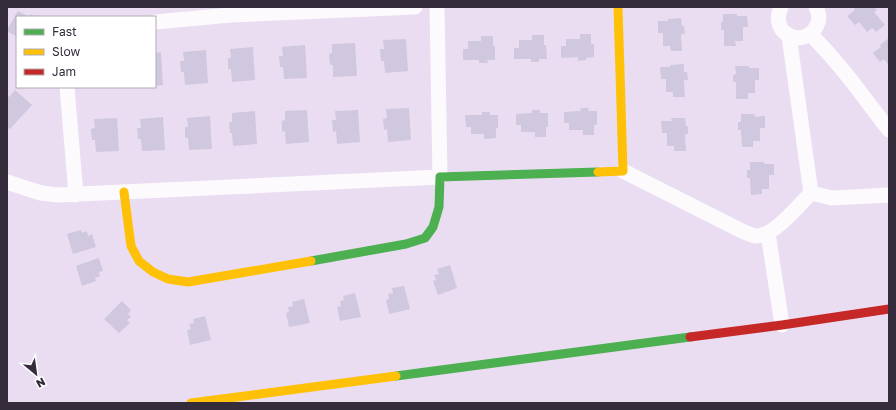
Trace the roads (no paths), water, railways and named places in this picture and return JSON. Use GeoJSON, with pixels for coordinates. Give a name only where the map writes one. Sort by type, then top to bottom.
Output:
{"type":"FeatureCollection","features":[{"type":"Feature","properties":{"kind":"street"},"geometry":{"type":"LineString","coordinates":[[156,22],[231,11],[415,7]]}},
{"type":"Feature","properties":{"kind":"street"},"geometry":{"type":"LineString","coordinates":[[124,192],[131,246],[139,261],[153,272],[168,279],[188,282],[406,244],[425,238],[433,227],[439,207],[440,177],[437,7]]}},
{"type":"Feature","properties":{"kind":"street"},"geometry":{"type":"LineString","coordinates":[[618,7],[623,171]]}},
{"type":"Feature","properties":{"kind":"street"},"geometry":{"type":"LineString","coordinates":[[781,7],[778,12],[780,26],[784,32],[796,38],[810,34],[815,29],[818,24],[819,17],[816,7]]}},
{"type":"Feature","properties":{"kind":"street"},"geometry":{"type":"LineString","coordinates":[[810,34],[837,63],[889,130]]}},
{"type":"Feature","properties":{"kind":"street"},"geometry":{"type":"LineString","coordinates":[[790,36],[811,193]]}},
{"type":"Feature","properties":{"kind":"street"},"geometry":{"type":"LineString","coordinates":[[66,88],[76,195]]}},
{"type":"Feature","properties":{"kind":"street"},"geometry":{"type":"LineString","coordinates":[[7,182],[41,193],[76,195],[440,177],[623,171],[744,232],[757,236],[768,233],[777,228],[811,193]]}},
{"type":"Feature","properties":{"kind":"street"},"geometry":{"type":"LineString","coordinates":[[811,193],[832,198],[889,195]]}},
{"type":"Feature","properties":{"kind":"street"},"geometry":{"type":"LineString","coordinates":[[768,233],[782,325]]}},
{"type":"Feature","properties":{"kind":"street"},"geometry":{"type":"LineString","coordinates":[[191,403],[231,400],[889,309]]}}]}
